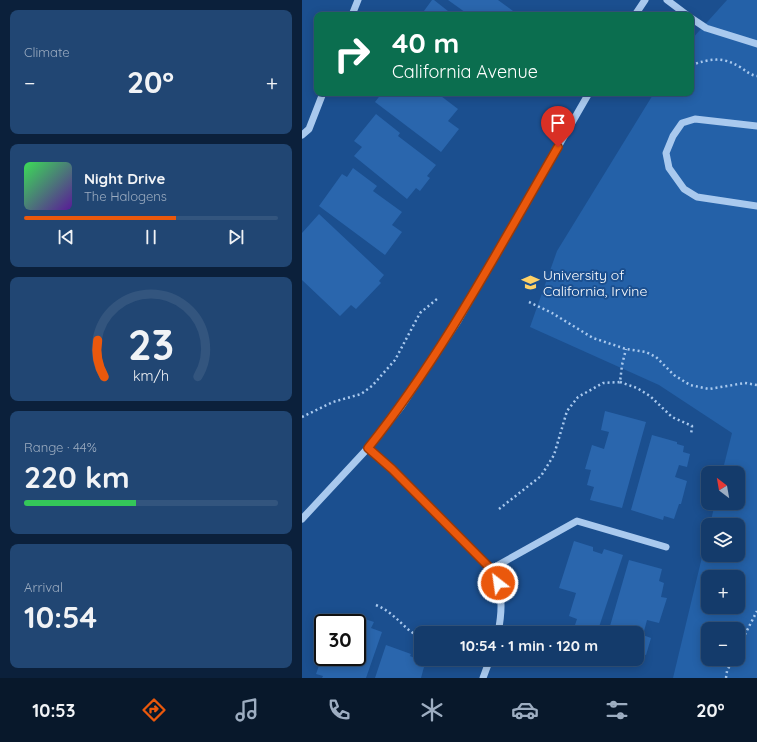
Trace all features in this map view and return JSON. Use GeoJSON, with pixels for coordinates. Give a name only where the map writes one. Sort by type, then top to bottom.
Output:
{"type":"FeatureCollection","features":[{"type":"Feature","properties":{"kind":"street"},"geometry":{"type":"LineString","coordinates":[[353,12],[358,0]]}},
{"type":"Feature","properties":{"kind":"street"},"geometry":{"type":"LineString","coordinates":[[637,12],[645,0]]}},
{"type":"Feature","properties":{"kind":"street"},"geometry":{"type":"LineString","coordinates":[[667,0],[683,12]]}},
{"type":"Feature","properties":{"kind":"street"},"geometry":{"type":"LineString","coordinates":[[694,20],[706,28],[757,44]]}},
{"type":"Feature","properties":{"kind":"street"},"geometry":{"type":"LineString","coordinates":[[302,135],[309,129],[322,96]]}},
{"type":"Feature","properties":{"kind":"street"},"geometry":{"type":"LineString","coordinates":[[302,518],[368,448],[401,407],[458,321],[587,96]]}},
{"type":"Feature","properties":{"kind":"street"},"geometry":{"type":"LineString","coordinates":[[757,126],[695,119],[682,123],[673,136],[666,153],[669,168],[684,189],[698,197],[757,206]]}},
{"type":"Feature","properties":{"kind":"street"},"geometry":{"type":"LineString","coordinates":[[368,448],[392,469],[491,569],[502,594],[499,626]]}},
{"type":"Feature","properties":{"kind":"street"},"geometry":{"type":"LineString","coordinates":[[491,569],[577,521],[666,548]]}},
{"type":"Feature","properties":{"kind":"street"},"geometry":{"type":"LineString","coordinates":[[483,678],[487,666]]}},
{"type":"Feature","properties":{"kind":"path"},"geometry":{"type":"LineString","coordinates":[[694,64],[714,58],[740,66],[752,75],[757,76]]}},
{"type":"Feature","properties":{"kind":"path"},"geometry":{"type":"LineString","coordinates":[[302,417],[333,402],[360,394],[372,386],[395,360],[420,313],[437,299]]}},
{"type":"Feature","properties":{"kind":"path"},"geometry":{"type":"LineString","coordinates":[[529,302],[552,313],[593,338],[626,349],[646,352],[656,357],[674,375],[690,385],[709,388],[744,383],[757,385]]}},
{"type":"Feature","properties":{"kind":"path"},"geometry":{"type":"LineString","coordinates":[[620,382],[626,349]]}},
{"type":"Feature","properties":{"kind":"path"},"geometry":{"type":"LineString","coordinates":[[499,509],[540,476],[554,455],[567,411],[578,397],[603,383],[620,382],[637,388],[650,396],[672,417],[692,426],[691,435]]}},
{"type":"Feature","properties":{"kind":"path"},"geometry":{"type":"LineString","coordinates":[[376,605],[398,618],[406,628],[414,633]]}},
{"type":"Feature","properties":{"kind":"path"},"geometry":{"type":"LineString","coordinates":[[745,634],[757,611]]}},
{"type":"Feature","properties":{"kind":"path"},"geometry":{"type":"LineString","coordinates":[[726,678],[730,666]]}},
{"type":"Feature","properties":{"kind":"shaded area"},"geometry":{"type":"Polygon","coordinates":[[[727,0],[757,0],[757,678],[673,678],[701,561],[745,562],[745,518],[712,518],[713,510],[745,510],[745,466],[724,466],[732,433],[659,385],[530,327],[557,251],[652,96],[694,96],[694,37],[727,0]]]}},
{"type":"Feature","properties":{"kind":"building"},"geometry":{"type":"Polygon","coordinates":[[[432,0],[434,0],[449,12],[423,12],[432,0]]]}},
{"type":"Feature","properties":{"kind":"building"},"geometry":{"type":"Polygon","coordinates":[[[448,0],[498,0],[514,12],[465,12],[448,0]]]}},
{"type":"Feature","properties":{"kind":"building"},"geometry":{"type":"Polygon","coordinates":[[[380,96],[441,96],[458,109],[448,121],[459,129],[441,152],[375,102],[380,96]]]}},
{"type":"Feature","properties":{"kind":"building"},"geometry":{"type":"Polygon","coordinates":[[[376,114],[400,133],[398,136],[436,165],[427,176],[430,178],[420,191],[416,188],[407,199],[354,156],[362,147],[354,141],[376,114]]]}},
{"type":"Feature","properties":{"kind":"building"},"geometry":{"type":"Polygon","coordinates":[[[353,168],[377,186],[373,191],[402,212],[392,225],[402,232],[385,255],[319,206],[342,174],[347,177],[353,168]]]}},
{"type":"Feature","properties":{"kind":"building"},"geometry":{"type":"Polygon","coordinates":[[[319,214],[384,275],[379,281],[381,283],[356,309],[351,305],[340,316],[302,280],[302,233],[319,214]]]}},
{"type":"Feature","properties":{"kind":"building"},"geometry":{"type":"Polygon","coordinates":[[[605,411],[646,422],[622,508],[590,500],[594,487],[587,485],[591,470],[585,469],[592,445],[604,449],[609,432],[601,430],[605,411]]]}},
{"type":"Feature","properties":{"kind":"building"},"geometry":{"type":"Polygon","coordinates":[[[652,435],[677,442],[677,444],[684,446],[683,452],[690,454],[687,467],[679,465],[675,477],[687,481],[681,504],[679,504],[674,519],[664,516],[663,520],[631,510],[652,435]]]}},
{"type":"Feature","properties":{"kind":"building"},"geometry":{"type":"Polygon","coordinates":[[[574,541],[593,547],[593,551],[602,554],[604,549],[623,555],[599,626],[575,626],[577,619],[569,616],[576,593],[559,588],[574,541]]]}},
{"type":"Feature","properties":{"kind":"building"},"geometry":{"type":"Polygon","coordinates":[[[629,560],[662,569],[659,581],[664,583],[661,597],[667,598],[659,623],[647,620],[644,631],[644,626],[610,626],[629,560]]]}},
{"type":"Feature","properties":{"kind":"building"},"geometry":{"type":"Polygon","coordinates":[[[366,619],[374,622],[371,628],[382,632],[366,678],[322,678],[323,676],[316,674],[319,666],[366,666],[366,619]]]}},
{"type":"Feature","properties":{"kind":"building"},"geometry":{"type":"Polygon","coordinates":[[[644,635],[651,638],[646,655],[644,654],[644,635]]]}},
{"type":"Feature","properties":{"kind":"building"},"geometry":{"type":"Polygon","coordinates":[[[386,645],[411,654],[410,656],[414,658],[414,666],[424,667],[421,678],[375,678],[386,645]]]}},
{"type":"Feature","properties":{"kind":"place","name":"University of California, Irvine"},"geometry":{"type":"Point","coordinates":[530,283]}},
{"type":"Feature","properties":{"kind":"route"},"geometry":{"type":"LineString","coordinates":[[498,583],[494,572],[392,469],[368,448],[401,407],[458,321],[558,147]]}}]}
